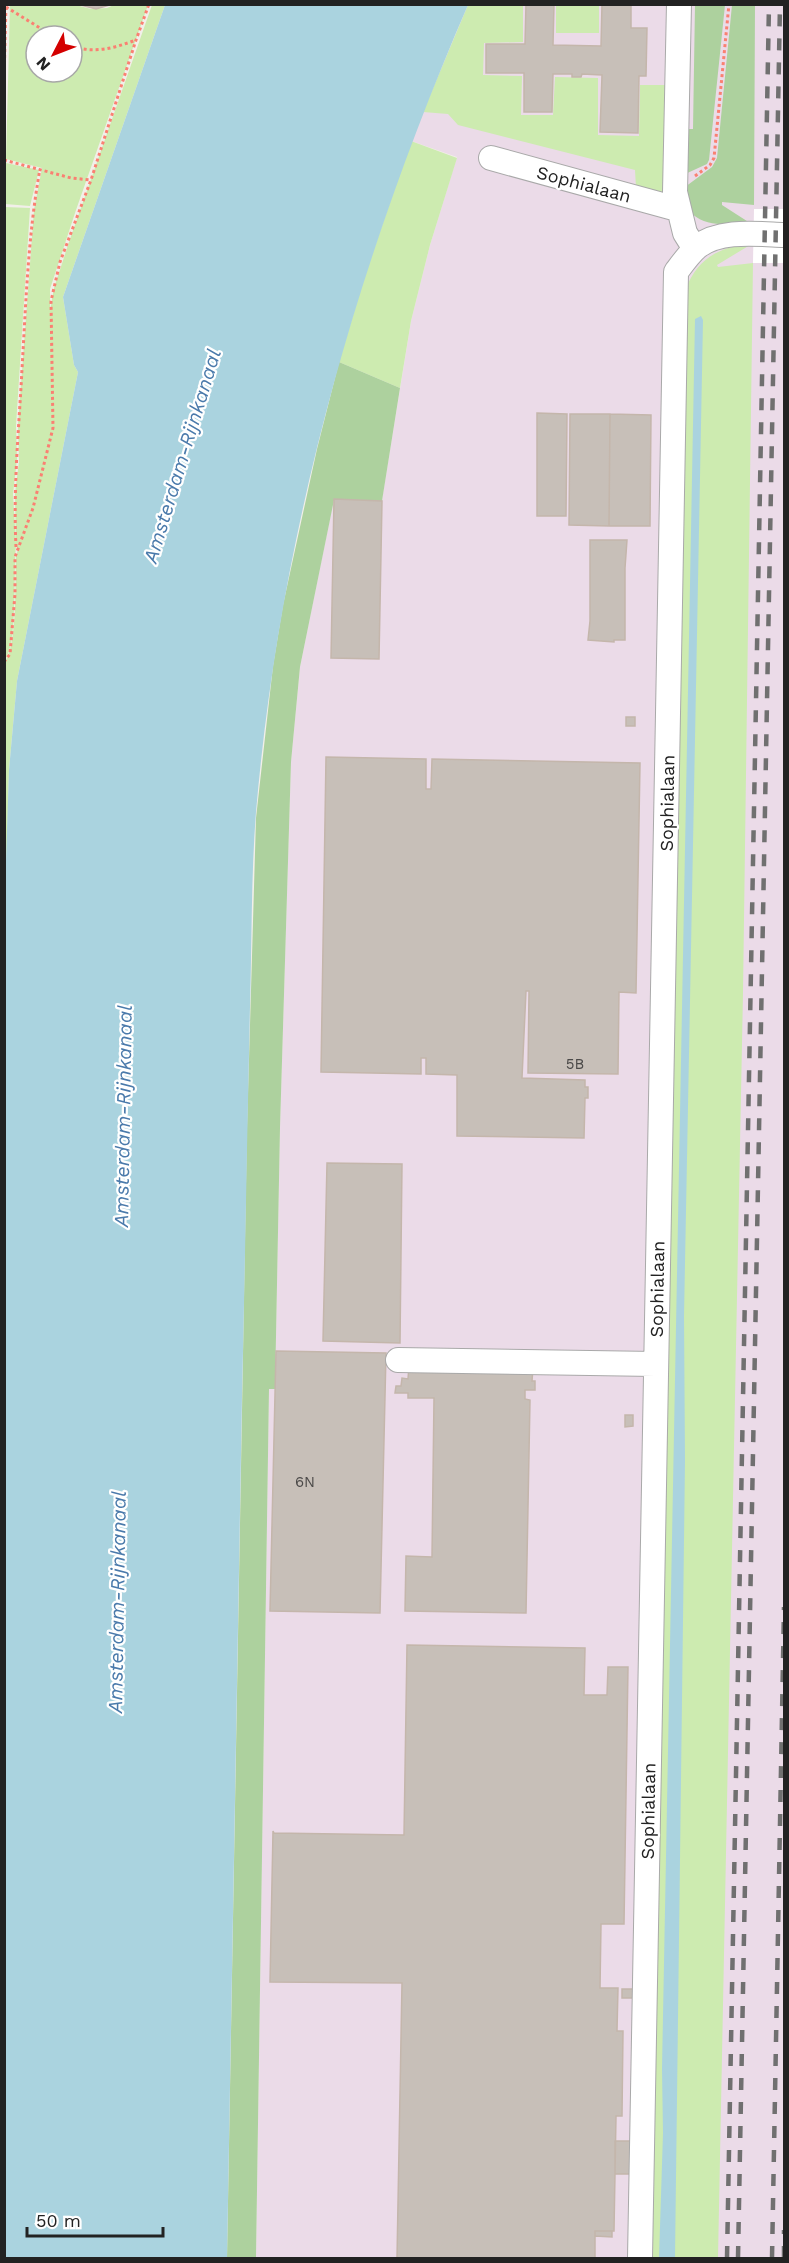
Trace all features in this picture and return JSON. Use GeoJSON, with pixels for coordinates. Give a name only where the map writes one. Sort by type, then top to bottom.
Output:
{"type":"FeatureCollection","features":[{"type":"Feature","properties":{"kind":"street"},"geometry":{"type":"LineString","coordinates":[[679,4],[676,201],[684,233],[695,249]]}},
{"type":"Feature","properties":{"kind":"street","name":"Sophialaan"},"geometry":{"type":"LineString","coordinates":[[491,158],[676,201]]}},
{"type":"Feature","properties":{"kind":"street","name":"Sophialaan"},"geometry":{"type":"LineString","coordinates":[[640,2259],[676,272],[695,249],[704,242],[752,234],[784,235]]}},
{"type":"Feature","properties":{"kind":"street","name":"Sophialaan"},"geometry":{"type":"LineString","coordinates":[[398,1360],[656,1364]]}},
{"type":"Feature","properties":{"kind":"path"},"geometry":{"type":"LineString","coordinates":[[17,550],[33,508],[52,428],[51,302],[60,262],[91,180],[149,4]]}},
{"type":"Feature","properties":{"kind":"path"},"geometry":{"type":"LineString","coordinates":[[676,201],[713,162],[729,4]]}},
{"type":"Feature","properties":{"kind":"path"},"geometry":{"type":"LineString","coordinates":[[6,6],[34,24]]}},
{"type":"Feature","properties":{"kind":"path"},"geometry":{"type":"LineString","coordinates":[[4,82],[6,6]]}},
{"type":"Feature","properties":{"kind":"path"},"geometry":{"type":"LineString","coordinates":[[84,49],[91,51],[112,48],[136,40]]}},
{"type":"Feature","properties":{"kind":"path"},"geometry":{"type":"LineString","coordinates":[[4,160],[71,178],[91,180]]}},
{"type":"Feature","properties":{"kind":"path"},"geometry":{"type":"LineString","coordinates":[[4,662],[10,654],[17,550],[15,495],[18,463],[17,426],[30,241],[40,169]]}},
{"type":"Feature","properties":{"kind":"shaded area"},"geometry":{"type":"Polygon","coordinates":[[[468,5],[784,5],[784,2258],[256,2258],[269,1389],[275,1388],[291,762],[300,667],[334,499],[382,500],[411,321],[430,245],[457,157],[411,141],[468,5]]]}},
{"type":"Feature","properties":{"kind":"green space"},"geometry":{"type":"Polygon","coordinates":[[[10,5],[76,5],[91,9],[114,5],[148,5],[50,289],[50,311],[54,288],[69,242],[152,5],[165,5],[63,297],[74,365],[78,372],[17,681],[9,770],[5,920],[4,663],[12,643],[14,628],[18,549],[16,546],[12,639],[5,660],[5,207],[30,208],[16,426],[17,459],[13,494],[16,544],[15,494],[19,461],[18,425],[34,210],[42,168],[6,159],[10,5]]]}},
{"type":"Feature","properties":{"kind":"green space"},"geometry":{"type":"Polygon","coordinates":[[[468,5],[523,5],[523,42],[484,43],[483,75],[522,76],[521,115],[553,115],[555,77],[598,78],[598,135],[639,136],[640,85],[670,85],[667,194],[636,188],[635,170],[458,125],[448,114],[423,112],[468,5]]]}},
{"type":"Feature","properties":{"kind":"green space"},"geometry":{"type":"Polygon","coordinates":[[[556,5],[599,5],[599,33],[556,33],[556,5]]]}},
{"type":"Feature","properties":{"kind":"green space"},"geometry":{"type":"Polygon","coordinates":[[[695,5],[725,5],[709,160],[707,164],[683,175],[684,129],[693,129],[695,5]]]}},
{"type":"Feature","properties":{"kind":"green space"},"geometry":{"type":"Polygon","coordinates":[[[732,5],[755,5],[754,205],[722,202],[722,205],[750,223],[720,224],[705,221],[692,214],[685,187],[712,167],[717,158],[732,5]]]}},
{"type":"Feature","properties":{"kind":"green space"},"geometry":{"type":"Polygon","coordinates":[[[411,141],[457,158],[430,245],[411,321],[400,388],[339,362],[365,275],[411,141]]]}},
{"type":"Feature","properties":{"kind":"green space"},"geometry":{"type":"Polygon","coordinates":[[[6,163],[39,170],[30,206],[5,204],[6,163]]]}},
{"type":"Feature","properties":{"kind":"green space"},"geometry":{"type":"Polygon","coordinates":[[[750,245],[717,265],[718,267],[753,263],[743,993],[718,2258],[650,2258],[686,288],[697,269],[711,256],[729,248],[750,245]]]}},
{"type":"Feature","properties":{"kind":"green space"},"geometry":{"type":"Polygon","coordinates":[[[339,362],[400,388],[382,501],[334,500],[300,667],[291,762],[275,1389],[269,1389],[256,2258],[227,2258],[247,1128],[256,818],[273,666],[283,605],[317,449],[339,362]]]}},
{"type":"Feature","properties":{"kind":"water","name":"Amsterdam-Rijnkanaal"},"geometry":{"type":"Polygon","coordinates":[[[165,5],[468,5],[391,200],[358,299],[329,400],[304,502],[267,708],[256,812],[252,885],[227,2258],[5,2258],[4,920],[9,770],[17,681],[78,372],[74,365],[63,297],[165,5]]]}},
{"type":"Feature","properties":{"kind":"water"},"geometry":{"type":"Polygon","coordinates":[[[701,316],[703,320],[684,1316],[685,1461],[675,2258],[659,2258],[695,319],[701,316]]]}},
{"type":"Feature","properties":{"kind":"pier"},"geometry":{"type":"Polygon","coordinates":[[[754,209],[784,209],[784,263],[753,263],[754,209]]]}},
{"type":"Feature","properties":{"kind":"building"},"geometry":{"type":"Polygon","coordinates":[[[77,4],[113,4],[96,9],[77,4]]]}},
{"type":"Feature","properties":{"kind":"building"},"geometry":{"type":"Polygon","coordinates":[[[526,4],[554,4],[553,45],[601,46],[602,4],[631,4],[631,28],[647,28],[646,76],[639,76],[638,133],[600,132],[602,75],[582,74],[581,77],[572,77],[572,74],[553,74],[552,112],[524,112],[524,73],[486,73],[486,44],[525,44],[526,4]]]}},
{"type":"Feature","properties":{"kind":"building"},"geometry":{"type":"Polygon","coordinates":[[[537,413],[567,414],[566,516],[537,516],[537,413]]]}},
{"type":"Feature","properties":{"kind":"building"},"geometry":{"type":"Polygon","coordinates":[[[570,414],[610,414],[609,526],[569,525],[570,414]]]}},
{"type":"Feature","properties":{"kind":"building"},"geometry":{"type":"Polygon","coordinates":[[[610,414],[651,415],[650,526],[609,526],[610,414]]]}},
{"type":"Feature","properties":{"kind":"building"},"geometry":{"type":"Polygon","coordinates":[[[334,499],[382,501],[379,659],[331,658],[334,499]]]}},
{"type":"Feature","properties":{"kind":"building"},"geometry":{"type":"Polygon","coordinates":[[[590,540],[627,540],[625,640],[614,640],[614,642],[588,640],[590,540]]]}},
{"type":"Feature","properties":{"kind":"building"},"geometry":{"type":"Polygon","coordinates":[[[626,717],[635,717],[635,726],[626,726],[626,717]]]}},
{"type":"Feature","properties":{"kind":"building"},"geometry":{"type":"Polygon","coordinates":[[[326,757],[426,759],[426,789],[431,789],[432,759],[640,763],[636,993],[619,992],[618,1074],[528,1073],[529,991],[526,991],[522,1078],[585,1080],[585,1087],[588,1087],[588,1098],[585,1098],[584,1138],[457,1136],[457,1075],[426,1074],[426,1058],[421,1058],[421,1074],[321,1072],[326,757]]]}},
{"type":"Feature","properties":{"kind":"building"},"geometry":{"type":"Polygon","coordinates":[[[327,1163],[402,1164],[400,1343],[323,1341],[327,1163]]]}},
{"type":"Feature","properties":{"kind":"building"},"geometry":{"type":"Polygon","coordinates":[[[276,1351],[386,1353],[380,1613],[270,1611],[276,1351]]]}},
{"type":"Feature","properties":{"kind":"building"},"geometry":{"type":"Polygon","coordinates":[[[409,1366],[533,1368],[532,1381],[535,1381],[535,1390],[525,1390],[525,1399],[530,1400],[526,1613],[405,1611],[406,1556],[432,1557],[434,1398],[408,1398],[408,1393],[395,1393],[396,1386],[401,1386],[402,1378],[408,1379],[409,1366]]]}},
{"type":"Feature","properties":{"kind":"building"},"geometry":{"type":"Polygon","coordinates":[[[625,1415],[633,1415],[633,1426],[625,1427],[625,1415]]]}},
{"type":"Feature","properties":{"kind":"building"},"geometry":{"type":"Polygon","coordinates":[[[407,1645],[585,1648],[584,1695],[607,1695],[608,1667],[628,1667],[624,1924],[601,1924],[600,1988],[618,1988],[617,2031],[623,2031],[622,2116],[616,2116],[614,2231],[595,2231],[595,2258],[397,2258],[402,1983],[270,1982],[273,1831],[274,1833],[404,1835],[407,1645]]]}},
{"type":"Feature","properties":{"kind":"building"},"geometry":{"type":"Polygon","coordinates":[[[622,1989],[635,1989],[635,1998],[622,1998],[622,1989]]]}},
{"type":"Feature","properties":{"kind":"building"},"geometry":{"type":"Polygon","coordinates":[[[615,2141],[631,2141],[630,2174],[615,2174],[615,2141]]]}},
{"type":"Feature","properties":{"kind":"building"},"geometry":{"type":"Polygon","coordinates":[[[595,2231],[612,2231],[612,2237],[595,2236],[595,2231]]]}},
{"type":"Feature","properties":{"kind":"railway"},"geometry":{"type":"LineString","coordinates":[[727,2258],[769,4]]}},
{"type":"Feature","properties":{"kind":"railway"},"geometry":{"type":"LineString","coordinates":[[738,2258],[780,4]]}},
{"type":"Feature","properties":{"kind":"railway"},"geometry":{"type":"LineString","coordinates":[[772,2258],[784,1607]]}},
{"type":"Feature","properties":{"kind":"railway"},"geometry":{"type":"LineString","coordinates":[[784,2230],[784,2258]]}}]}
